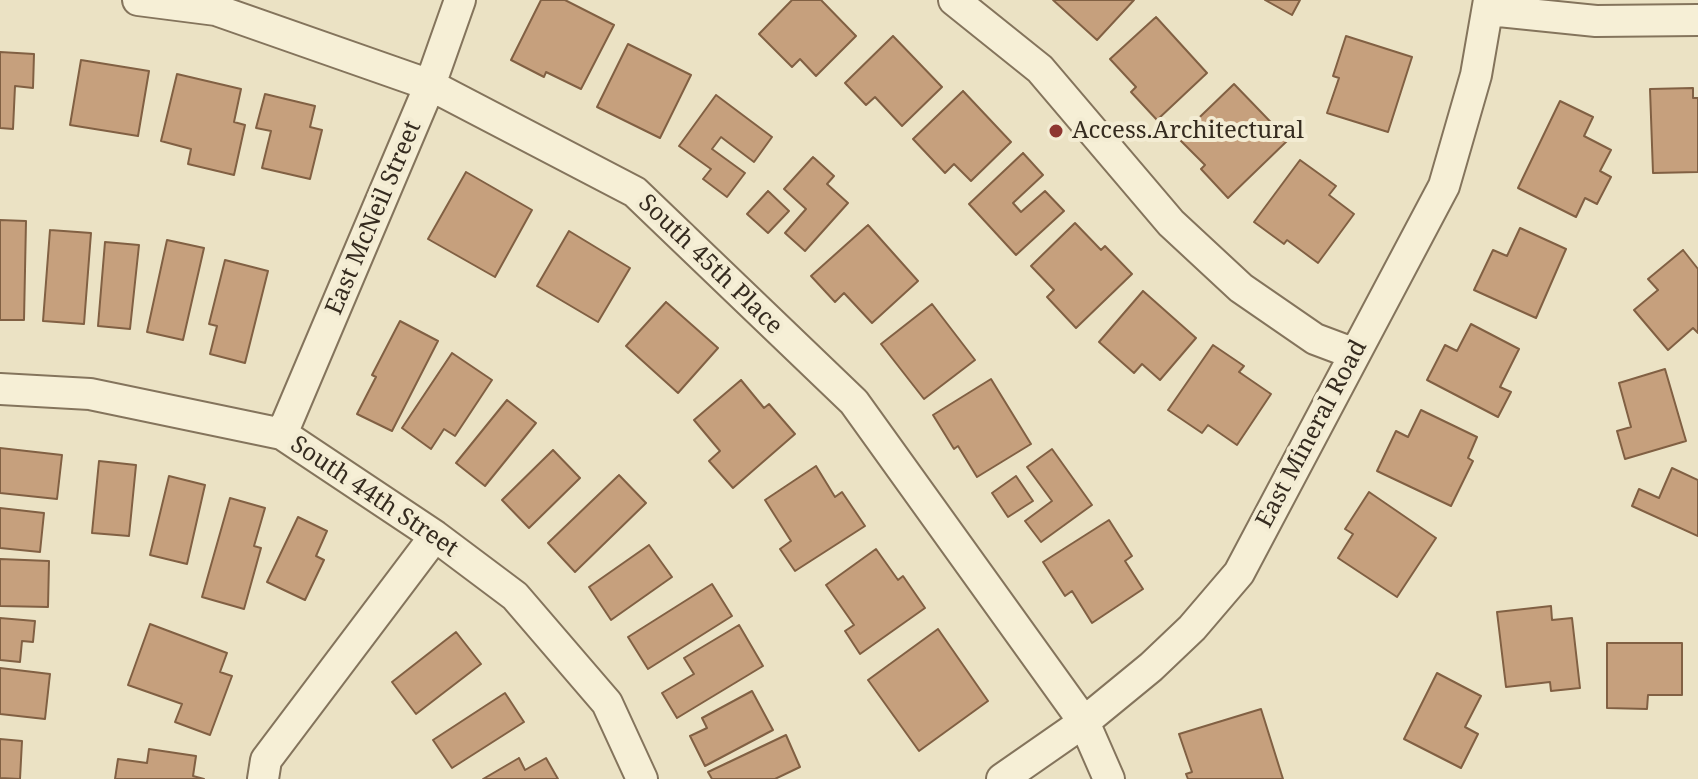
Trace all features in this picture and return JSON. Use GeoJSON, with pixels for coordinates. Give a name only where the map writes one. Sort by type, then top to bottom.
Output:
{"type":"FeatureCollection","features":[{"type":"Feature","properties":{"kind":"street","name":"South 45th Place"},"geometry":{"type":"LineString","coordinates":[[138,0],[216,10],[430,85],[635,192],[854,402],[1084,722],[1109,779]]}},
{"type":"Feature","properties":{"kind":"street","name":"East McNeil Street"},"geometry":{"type":"LineString","coordinates":[[282,434],[430,85],[460,0]]}},
{"type":"Feature","properties":{"kind":"street"},"geometry":{"type":"LineString","coordinates":[[954,0],[1040,69],[1171,223],[1241,288],[1315,339],[1355,354]]}},
{"type":"Feature","properties":{"kind":"street"},"geometry":{"type":"LineString","coordinates":[[1489,5],[1596,21],[1698,20]]}},
{"type":"Feature","properties":{"kind":"street","name":"East Mineral Road"},"geometry":{"type":"LineString","coordinates":[[1002,779],[1084,722],[1151,667],[1192,628],[1239,573],[1444,186],[1476,75],[1489,5]]}},
{"type":"Feature","properties":{"kind":"street","name":"South 44th Street"},"geometry":{"type":"LineString","coordinates":[[0,389],[90,394],[282,434],[435,536],[515,596],[607,703],[642,779]]}},
{"type":"Feature","properties":{"kind":"street"},"geometry":{"type":"LineString","coordinates":[[263,779],[266,760],[435,536]]}},
{"type":"Feature","properties":{"kind":"building"},"geometry":{"type":"Polygon","coordinates":[[[541,0],[565,0],[614,25],[581,89],[546,72],[544,77],[511,60],[541,0]]]}},
{"type":"Feature","properties":{"kind":"building"},"geometry":{"type":"Polygon","coordinates":[[[792,0],[821,0],[856,36],[816,76],[800,59],[792,67],[759,34],[792,0]]]}},
{"type":"Feature","properties":{"kind":"building"},"geometry":{"type":"Polygon","coordinates":[[[1053,0],[1134,0],[1097,40],[1053,0]]]}},
{"type":"Feature","properties":{"kind":"building"},"geometry":{"type":"Polygon","coordinates":[[[1265,0],[1300,0],[1292,15],[1265,0]]]}},
{"type":"Feature","properties":{"kind":"building"},"geometry":{"type":"Polygon","coordinates":[[[1156,17],[1207,73],[1157,120],[1131,92],[1136,87],[1110,59],[1156,17]]]}},
{"type":"Feature","properties":{"kind":"building"},"geometry":{"type":"Polygon","coordinates":[[[893,36],[942,87],[902,126],[875,97],[866,105],[845,83],[893,36]]]}},
{"type":"Feature","properties":{"kind":"building"},"geometry":{"type":"Polygon","coordinates":[[[1346,36],[1412,57],[1388,132],[1327,113],[1339,78],[1333,76],[1346,36]]]}},
{"type":"Feature","properties":{"kind":"building"},"geometry":{"type":"Polygon","coordinates":[[[628,44],[691,75],[660,138],[597,107],[628,44]]]}},
{"type":"Feature","properties":{"kind":"building"},"geometry":{"type":"Polygon","coordinates":[[[0,52],[34,54],[33,88],[15,86],[13,129],[0,128],[0,52]]]}},
{"type":"Feature","properties":{"kind":"building"},"geometry":{"type":"Polygon","coordinates":[[[81,60],[149,71],[138,136],[70,125],[81,60]]]}},
{"type":"Feature","properties":{"kind":"building"},"geometry":{"type":"Polygon","coordinates":[[[177,74],[241,89],[234,122],[245,125],[234,175],[188,164],[191,149],[161,141],[177,74]]]}},
{"type":"Feature","properties":{"kind":"building"},"geometry":{"type":"Polygon","coordinates":[[[1234,84],[1288,140],[1228,198],[1201,169],[1205,165],[1178,138],[1234,84]]]}},
{"type":"Feature","properties":{"kind":"building"},"geometry":{"type":"Polygon","coordinates":[[[1693,88],[1693,98],[1698,98],[1698,172],[1653,173],[1650,89],[1693,88]]]}},
{"type":"Feature","properties":{"kind":"building"},"geometry":{"type":"Polygon","coordinates":[[[963,91],[1011,142],[971,181],[954,164],[945,173],[913,139],[963,91]]]}},
{"type":"Feature","properties":{"kind":"building"},"geometry":{"type":"Polygon","coordinates":[[[265,94],[315,106],[310,127],[322,130],[310,179],[262,168],[271,131],[256,128],[265,94]]]}},
{"type":"Feature","properties":{"kind":"building"},"geometry":{"type":"Polygon","coordinates":[[[716,95],[772,137],[754,162],[721,137],[712,149],[745,173],[727,197],[703,179],[711,169],[679,146],[716,95]]]}},
{"type":"Feature","properties":{"kind":"building"},"geometry":{"type":"Polygon","coordinates":[[[1560,101],[1593,117],[1584,136],[1611,150],[1600,171],[1611,177],[1597,204],[1585,198],[1576,217],[1518,188],[1560,101]]]}},
{"type":"Feature","properties":{"kind":"building"},"geometry":{"type":"Polygon","coordinates":[[[1023,153],[1043,175],[1013,203],[1021,212],[1045,191],[1064,211],[1016,255],[969,204],[1023,153]]]}},
{"type":"Feature","properties":{"kind":"building"},"geometry":{"type":"Polygon","coordinates":[[[813,157],[834,176],[827,184],[848,203],[805,251],[785,233],[806,209],[784,189],[813,157]]]}},
{"type":"Feature","properties":{"kind":"building"},"geometry":{"type":"Polygon","coordinates":[[[1300,160],[1336,186],[1329,195],[1354,214],[1318,263],[1287,240],[1284,244],[1254,222],[1300,160]]]}},
{"type":"Feature","properties":{"kind":"building"},"geometry":{"type":"Polygon","coordinates":[[[466,172],[532,210],[495,277],[428,239],[466,172]]]}},
{"type":"Feature","properties":{"kind":"building"},"geometry":{"type":"Polygon","coordinates":[[[768,191],[789,211],[768,233],[747,214],[768,191]]]}},
{"type":"Feature","properties":{"kind":"building"},"geometry":{"type":"Polygon","coordinates":[[[0,220],[26,221],[24,320],[0,320],[0,220]]]}},
{"type":"Feature","properties":{"kind":"building"},"geometry":{"type":"Polygon","coordinates":[[[1075,223],[1101,250],[1105,246],[1132,274],[1076,328],[1047,297],[1054,290],[1031,266],[1075,223]]]}},
{"type":"Feature","properties":{"kind":"building"},"geometry":{"type":"Polygon","coordinates":[[[868,225],[918,281],[872,323],[844,293],[835,302],[811,276],[868,225]]]}},
{"type":"Feature","properties":{"kind":"building"},"geometry":{"type":"Polygon","coordinates":[[[1520,228],[1566,249],[1536,318],[1474,290],[1493,250],[1507,256],[1520,228]]]}},
{"type":"Feature","properties":{"kind":"building"},"geometry":{"type":"Polygon","coordinates":[[[50,230],[91,233],[84,324],[43,321],[50,230]]]}},
{"type":"Feature","properties":{"kind":"building"},"geometry":{"type":"Polygon","coordinates":[[[569,231],[630,268],[598,322],[537,286],[569,231]]]}},
{"type":"Feature","properties":{"kind":"building"},"geometry":{"type":"Polygon","coordinates":[[[167,240],[204,248],[183,340],[147,332],[167,240]]]}},
{"type":"Feature","properties":{"kind":"building"},"geometry":{"type":"Polygon","coordinates":[[[105,242],[139,245],[130,329],[98,326],[105,242]]]}},
{"type":"Feature","properties":{"kind":"building"},"geometry":{"type":"Polygon","coordinates":[[[1683,250],[1698,269],[1698,333],[1693,328],[1668,350],[1634,310],[1658,290],[1648,279],[1683,250]]]}},
{"type":"Feature","properties":{"kind":"building"},"geometry":{"type":"Polygon","coordinates":[[[225,260],[268,271],[245,363],[210,354],[217,326],[209,324],[225,260]]]}},
{"type":"Feature","properties":{"kind":"building"},"geometry":{"type":"Polygon","coordinates":[[[1143,291],[1196,338],[1160,380],[1142,364],[1134,373],[1099,342],[1143,291]]]}},
{"type":"Feature","properties":{"kind":"building"},"geometry":{"type":"Polygon","coordinates":[[[666,302],[718,348],[678,393],[626,346],[666,302]]]}},
{"type":"Feature","properties":{"kind":"building"},"geometry":{"type":"Polygon","coordinates":[[[932,304],[975,360],[924,399],[881,344],[932,304]]]}},
{"type":"Feature","properties":{"kind":"building"},"geometry":{"type":"Polygon","coordinates":[[[400,321],[438,341],[392,431],[357,414],[376,377],[372,375],[400,321]]]}},
{"type":"Feature","properties":{"kind":"building"},"geometry":{"type":"Polygon","coordinates":[[[1471,324],[1519,349],[1500,387],[1511,392],[1498,417],[1427,380],[1445,345],[1457,351],[1471,324]]]}},
{"type":"Feature","properties":{"kind":"building"},"geometry":{"type":"Polygon","coordinates":[[[1213,345],[1244,366],[1239,372],[1271,394],[1237,445],[1208,425],[1202,433],[1168,410],[1213,345]]]}},
{"type":"Feature","properties":{"kind":"building"},"geometry":{"type":"Polygon","coordinates":[[[452,353],[492,380],[455,436],[444,429],[431,449],[402,428],[452,353]]]}},
{"type":"Feature","properties":{"kind":"building"},"geometry":{"type":"Polygon","coordinates":[[[1665,369],[1686,441],[1625,459],[1617,431],[1631,427],[1619,383],[1665,369]]]}},
{"type":"Feature","properties":{"kind":"building"},"geometry":{"type":"Polygon","coordinates":[[[991,379],[1031,444],[977,477],[958,446],[954,449],[933,415],[991,379]]]}},
{"type":"Feature","properties":{"kind":"building"},"geometry":{"type":"Polygon","coordinates":[[[741,380],[764,408],[769,404],[795,434],[733,488],[709,461],[720,451],[694,420],[741,380]]]}},
{"type":"Feature","properties":{"kind":"building"},"geometry":{"type":"Polygon","coordinates":[[[507,400],[536,423],[485,486],[456,463],[507,400]]]}},
{"type":"Feature","properties":{"kind":"building"},"geometry":{"type":"Polygon","coordinates":[[[1421,410],[1477,437],[1468,458],[1473,461],[1451,506],[1377,471],[1396,431],[1408,437],[1421,410]]]}},
{"type":"Feature","properties":{"kind":"building"},"geometry":{"type":"Polygon","coordinates":[[[0,448],[62,455],[57,499],[0,493],[0,448]]]}},
{"type":"Feature","properties":{"kind":"building"},"geometry":{"type":"Polygon","coordinates":[[[1052,449],[1092,505],[1041,542],[1025,521],[1052,501],[1027,467],[1052,449]]]}},
{"type":"Feature","properties":{"kind":"building"},"geometry":{"type":"Polygon","coordinates":[[[553,450],[580,478],[529,528],[502,500],[553,450]]]}},
{"type":"Feature","properties":{"kind":"building"},"geometry":{"type":"Polygon","coordinates":[[[99,461],[136,465],[129,536],[92,533],[99,461]]]}},
{"type":"Feature","properties":{"kind":"building"},"geometry":{"type":"Polygon","coordinates":[[[816,466],[835,497],[842,492],[865,526],[795,571],[780,549],[791,541],[765,500],[816,466]]]}},
{"type":"Feature","properties":{"kind":"building"},"geometry":{"type":"Polygon","coordinates":[[[1672,468],[1698,480],[1698,536],[1632,506],[1639,489],[1659,498],[1672,468]]]}},
{"type":"Feature","properties":{"kind":"building"},"geometry":{"type":"Polygon","coordinates":[[[619,475],[646,503],[575,572],[548,543],[619,475]]]}},
{"type":"Feature","properties":{"kind":"building"},"geometry":{"type":"Polygon","coordinates":[[[169,476],[205,485],[187,564],[150,555],[169,476]]]}},
{"type":"Feature","properties":{"kind":"building"},"geometry":{"type":"Polygon","coordinates":[[[1016,476],[1033,501],[1008,517],[992,493],[1016,476]]]}},
{"type":"Feature","properties":{"kind":"building"},"geometry":{"type":"Polygon","coordinates":[[[1369,492],[1436,538],[1397,597],[1338,558],[1353,534],[1345,529],[1369,492]]]}},
{"type":"Feature","properties":{"kind":"building"},"geometry":{"type":"Polygon","coordinates":[[[230,498],[265,508],[254,546],[261,548],[244,609],[202,597],[230,498]]]}},
{"type":"Feature","properties":{"kind":"building"},"geometry":{"type":"Polygon","coordinates":[[[0,508],[44,513],[40,552],[0,548],[0,508]]]}},
{"type":"Feature","properties":{"kind":"building"},"geometry":{"type":"Polygon","coordinates":[[[298,517],[327,531],[316,556],[324,560],[305,600],[267,582],[298,517]]]}},
{"type":"Feature","properties":{"kind":"building"},"geometry":{"type":"Polygon","coordinates":[[[1109,520],[1132,556],[1125,561],[1143,589],[1092,623],[1072,591],[1065,596],[1043,562],[1109,520]]]}},
{"type":"Feature","properties":{"kind":"building"},"geometry":{"type":"Polygon","coordinates":[[[649,545],[672,577],[611,620],[589,587],[649,545]]]}},
{"type":"Feature","properties":{"kind":"building"},"geometry":{"type":"Polygon","coordinates":[[[876,549],[898,580],[903,576],[925,608],[860,654],[845,631],[854,625],[826,585],[876,549]]]}},
{"type":"Feature","properties":{"kind":"building"},"geometry":{"type":"Polygon","coordinates":[[[0,559],[49,561],[48,607],[0,606],[0,559]]]}},
{"type":"Feature","properties":{"kind":"building"},"geometry":{"type":"Polygon","coordinates":[[[712,584],[732,616],[648,669],[628,637],[712,584]]]}},
{"type":"Feature","properties":{"kind":"building"},"geometry":{"type":"Polygon","coordinates":[[[1551,606],[1552,620],[1572,618],[1580,688],[1551,691],[1550,682],[1506,687],[1497,612],[1551,606]]]}},
{"type":"Feature","properties":{"kind":"building"},"geometry":{"type":"Polygon","coordinates":[[[0,618],[35,621],[33,642],[22,641],[20,662],[0,660],[0,618]]]}},
{"type":"Feature","properties":{"kind":"building"},"geometry":{"type":"Polygon","coordinates":[[[150,624],[227,653],[220,672],[232,676],[210,735],[175,722],[182,704],[128,685],[150,624]]]}},
{"type":"Feature","properties":{"kind":"building"},"geometry":{"type":"Polygon","coordinates":[[[739,625],[763,666],[677,718],[662,693],[694,674],[684,658],[739,625]]]}},
{"type":"Feature","properties":{"kind":"building"},"geometry":{"type":"Polygon","coordinates":[[[938,629],[988,701],[919,751],[868,680],[938,629]]]}},
{"type":"Feature","properties":{"kind":"building"},"geometry":{"type":"Polygon","coordinates":[[[456,632],[481,664],[416,714],[392,682],[456,632]]]}},
{"type":"Feature","properties":{"kind":"building"},"geometry":{"type":"Polygon","coordinates":[[[1607,643],[1682,643],[1682,695],[1648,695],[1647,709],[1607,708],[1607,643]]]}},
{"type":"Feature","properties":{"kind":"building"},"geometry":{"type":"Polygon","coordinates":[[[0,668],[50,674],[45,719],[0,714],[0,668]]]}},
{"type":"Feature","properties":{"kind":"building"},"geometry":{"type":"Polygon","coordinates":[[[1437,673],[1481,696],[1465,727],[1478,734],[1461,768],[1404,739],[1437,673]]]}},
{"type":"Feature","properties":{"kind":"building"},"geometry":{"type":"Polygon","coordinates":[[[752,691],[773,730],[705,766],[690,736],[707,728],[702,718],[752,691]]]}},
{"type":"Feature","properties":{"kind":"building"},"geometry":{"type":"Polygon","coordinates":[[[505,693],[524,722],[452,768],[433,740],[505,693]]]}},
{"type":"Feature","properties":{"kind":"building"},"geometry":{"type":"Polygon","coordinates":[[[1261,709],[1283,779],[1188,779],[1186,774],[1192,772],[1179,734],[1261,709]]]}},
{"type":"Feature","properties":{"kind":"building"},"geometry":{"type":"Polygon","coordinates":[[[786,735],[800,767],[775,779],[712,779],[708,772],[786,735]]]}},
{"type":"Feature","properties":{"kind":"building"},"geometry":{"type":"Polygon","coordinates":[[[0,739],[22,741],[20,779],[0,778],[0,739]]]}},
{"type":"Feature","properties":{"kind":"building"},"geometry":{"type":"Polygon","coordinates":[[[149,749],[196,756],[193,776],[204,779],[115,779],[118,759],[147,763],[149,749]]]}},
{"type":"Feature","properties":{"kind":"building"},"geometry":{"type":"Polygon","coordinates":[[[519,758],[525,770],[546,758],[558,779],[483,779],[519,758]]]}},
{"type":"Feature","properties":{"kind":"place","name":"Access.Architectural"},"geometry":{"type":"Point","coordinates":[1056,131]}}]}
